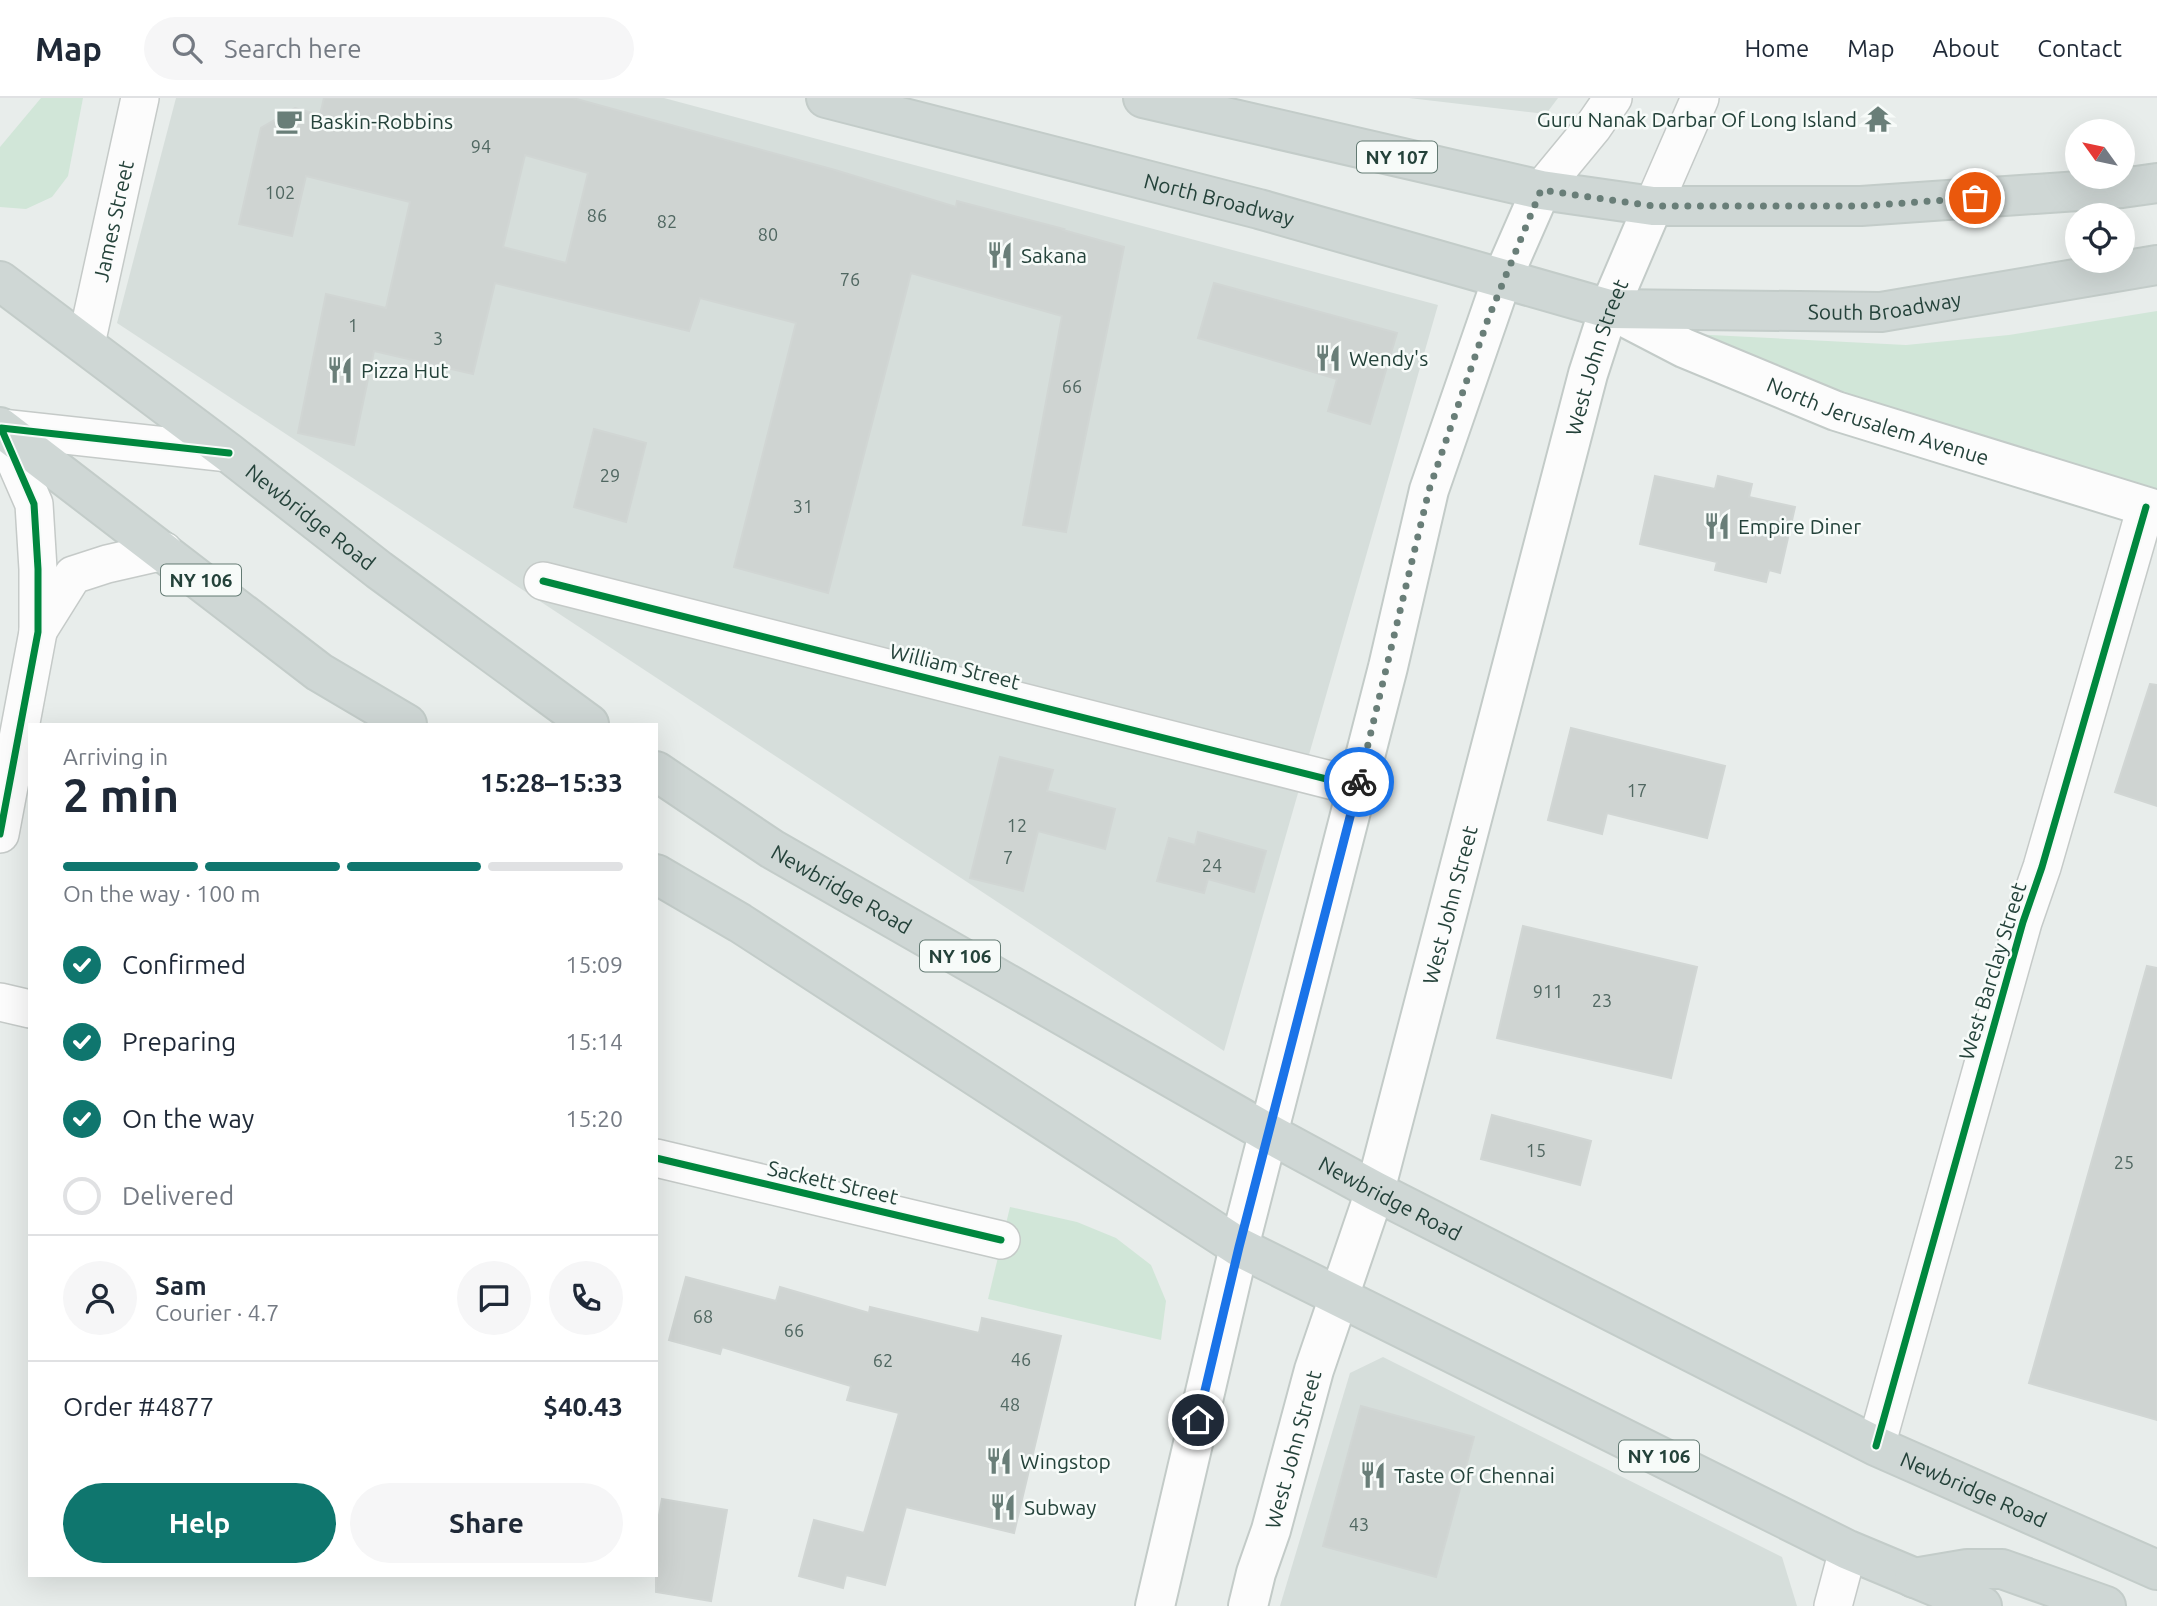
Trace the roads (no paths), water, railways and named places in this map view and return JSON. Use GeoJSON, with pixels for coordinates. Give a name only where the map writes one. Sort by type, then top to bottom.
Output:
{"type":"FeatureCollection","features":[{"type":"Feature","properties":{"kind":"main road","name":"North Broadway"},"geometry":{"type":"LineString","coordinates":[[827,98],[1259,209],[1609,309]]}},
{"type":"Feature","properties":{"kind":"main road","name":"NY 107"},"geometry":{"type":"LineString","coordinates":[[1152,99],[1541,190],[1653,206],[1861,206],[2122,188],[2157,183]]}},
{"type":"Feature","properties":{"kind":"main road"},"geometry":{"type":"LineString","coordinates":[[1155,1606],[1239,1247],[1358,787],[1429,490],[1503,279],[1541,190]]}},
{"type":"Feature","properties":{"kind":"main road","name":"West John Street"},"geometry":{"type":"LineString","coordinates":[[1248,1606],[1314,1370],[1375,1191],[1588,374],[1609,309],[1653,206]]}},
{"type":"Feature","properties":{"kind":"main road","name":"South Broadway"},"geometry":{"type":"LineString","coordinates":[[1609,309],[1881,312],[2157,265]]}},
{"type":"Feature","properties":{"kind":"main road","name":"Newbridge Road"},"geometry":{"type":"LineString","coordinates":[[0,281],[379,570],[588,723]]}},
{"type":"Feature","properties":{"kind":"main road","name":"North Jerusalem Avenue"},"geometry":{"type":"LineString","coordinates":[[1609,309],[1684,348],[1836,411],[2151,508]]}},
{"type":"Feature","properties":{"kind":"main road","name":"NY 106"},"geometry":{"type":"LineString","coordinates":[[1,427],[319,672],[405,723]]}},
{"type":"Feature","properties":{"kind":"main road","name":"Newbridge Road"},"geometry":{"type":"LineString","coordinates":[[658,772],[772,849],[1268,1133],[1375,1191],[1876,1446],[2157,1570]]}},
{"type":"Feature","properties":{"kind":"main road","name":"NY 106"},"geometry":{"type":"LineString","coordinates":[[658,875],[740,923],[1239,1247],[1848,1550],[1982,1606]]}},
{"type":"Feature","properties":{"kind":"main road"},"geometry":{"type":"LineString","coordinates":[[1914,1578],[1967,1569],[2002,1569],[2106,1606]]}},
{"type":"Feature","properties":{"kind":"street","name":"James Street"},"geometry":{"type":"LineString","coordinates":[[86,344],[140,98]]}},
{"type":"Feature","properties":{"kind":"street"},"geometry":{"type":"LineString","coordinates":[[1541,190],[1593,127],[1613,98]]}},
{"type":"Feature","properties":{"kind":"street"},"geometry":{"type":"LineString","coordinates":[[1653,206],[1700,98]]}},
{"type":"Feature","properties":{"kind":"street"},"geometry":{"type":"LineString","coordinates":[[0,834],[38,632],[34,504],[1,427],[229,453]]}},
{"type":"Feature","properties":{"kind":"street","name":"West Barclay Street"},"geometry":{"type":"LineString","coordinates":[[1876,1446],[2023,922],[2151,508]]}},
{"type":"Feature","properties":{"kind":"street"},"geometry":{"type":"LineString","coordinates":[[38,632],[73,575],[164,551]]}},
{"type":"Feature","properties":{"kind":"street","name":"William Street"},"geometry":{"type":"LineString","coordinates":[[543,581],[1358,787]]}},
{"type":"Feature","properties":{"kind":"street"},"geometry":{"type":"LineString","coordinates":[[0,1002],[28,1009]]}},
{"type":"Feature","properties":{"kind":"street","name":"Sackett Street"},"geometry":{"type":"LineString","coordinates":[[658,1158],[1001,1240]]}},
{"type":"Feature","properties":{"kind":"street"},"geometry":{"type":"LineString","coordinates":[[1833,1606],[1848,1550]]}},
{"type":"Feature","properties":{"kind":"place","name":"Guru Nanak Darbar Of Long Island"},"geometry":{"type":"Point","coordinates":[1878,119]}},
{"type":"Feature","properties":{"kind":"place","name":"Baskin-Robbins"},"geometry":{"type":"Point","coordinates":[289,121]}},
{"type":"Feature","properties":{"kind":"place","name":"Sakana"},"geometry":{"type":"Point","coordinates":[1000,255]}},
{"type":"Feature","properties":{"kind":"place","name":"Wendy's"},"geometry":{"type":"Point","coordinates":[1328,358]}},
{"type":"Feature","properties":{"kind":"place","name":"Pizza Hut"},"geometry":{"type":"Point","coordinates":[340,370]}},
{"type":"Feature","properties":{"kind":"place","name":"Empire Diner"},"geometry":{"type":"Point","coordinates":[1717,526]}},
{"type":"Feature","properties":{"kind":"place","name":"Wingstop"},"geometry":{"type":"Point","coordinates":[999,1461]}},
{"type":"Feature","properties":{"kind":"place","name":"Taste Of Chennai"},"geometry":{"type":"Point","coordinates":[1373,1475]}},
{"type":"Feature","properties":{"kind":"place","name":"Subway"},"geometry":{"type":"Point","coordinates":[1003,1507]}}]}
